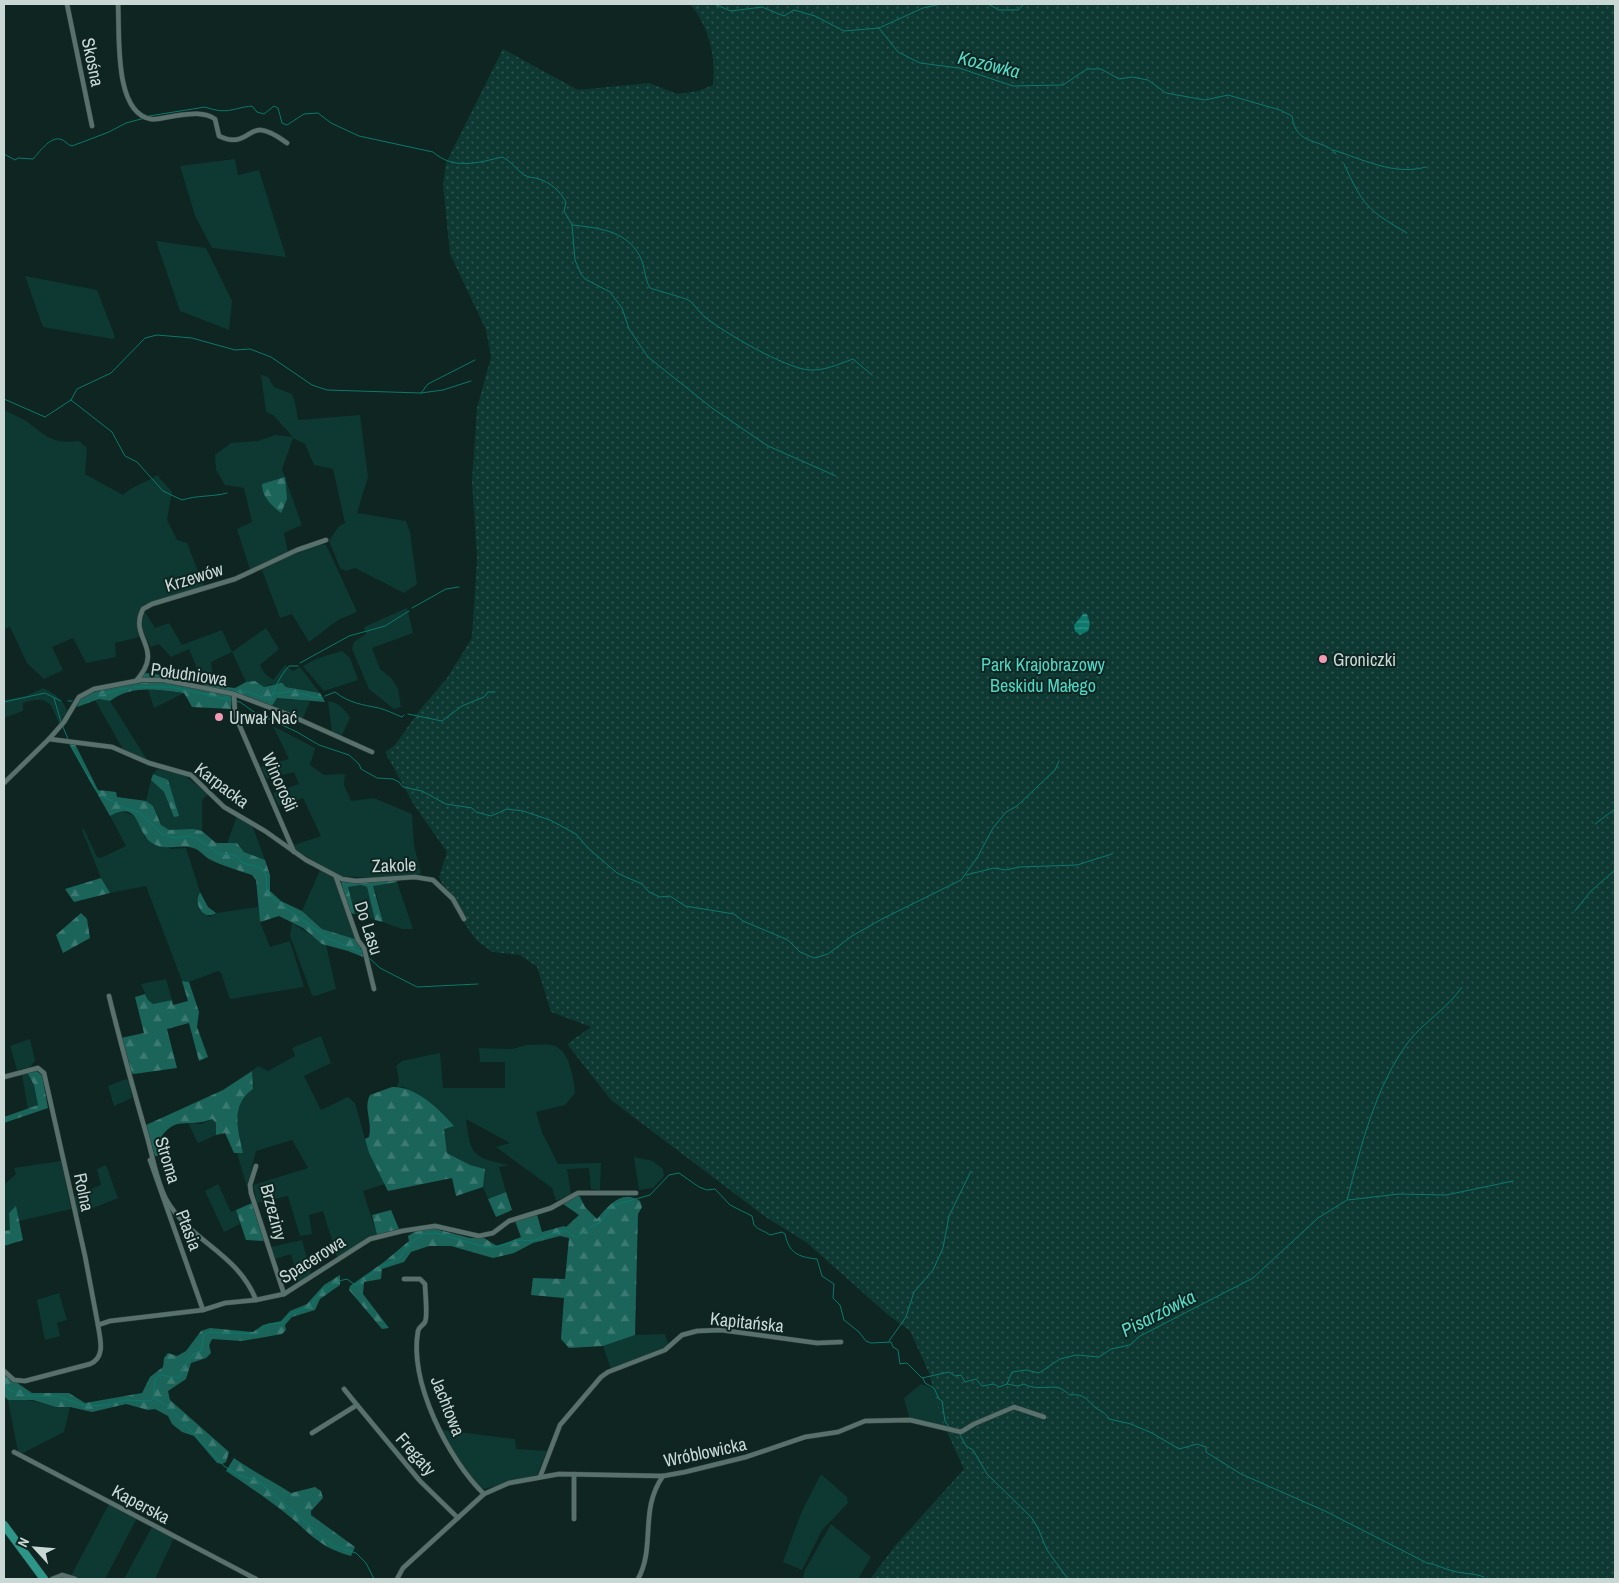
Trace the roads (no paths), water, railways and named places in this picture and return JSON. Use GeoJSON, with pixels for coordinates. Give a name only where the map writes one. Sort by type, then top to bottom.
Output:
{"type":"FeatureCollection","features":[{"type":"Feature","properties":{"kind":"main road"},"geometry":{"type":"LineString","coordinates":[[4,1525],[7,1536],[44,1579]]}},
{"type":"Feature","properties":{"kind":"street","name":"Skośna"},"geometry":{"type":"LineString","coordinates":[[67,4],[92,126]]}},
{"type":"Feature","properties":{"kind":"street"},"geometry":{"type":"LineString","coordinates":[[118,4],[121,65],[125,92],[130,104],[139,113],[151,119],[192,114],[210,116],[215,120],[220,136],[227,140],[246,137],[255,130],[262,130],[287,143]]}},
{"type":"Feature","properties":{"kind":"street","name":"Krzewów"},"geometry":{"type":"LineString","coordinates":[[136,681],[148,663],[149,653],[139,624],[143,609],[152,604],[235,579],[296,550],[326,540]]}},
{"type":"Feature","properties":{"kind":"street","name":"Południowa"},"geometry":{"type":"LineString","coordinates":[[4,783],[64,722],[79,697],[94,689],[136,681],[164,680],[234,694],[287,714],[372,752]]}},
{"type":"Feature","properties":{"kind":"street","name":"Winorośli"},"geometry":{"type":"LineString","coordinates":[[234,694],[235,715],[295,854]]}},
{"type":"Feature","properties":{"kind":"street","name":"Karpacka"},"geometry":{"type":"LineString","coordinates":[[49,739],[112,747],[149,764],[191,775],[224,807],[265,831],[295,854],[336,877]]}},
{"type":"Feature","properties":{"kind":"street","name":"Zakole"},"geometry":{"type":"LineString","coordinates":[[336,877],[356,881],[415,877],[433,880],[453,899],[464,919]]}},
{"type":"Feature","properties":{"kind":"street","name":"Do Lasu"},"geometry":{"type":"LineString","coordinates":[[336,877],[358,940],[364,948],[374,989]]}},
{"type":"Feature","properties":{"kind":"street","name":"Stroma"},"geometry":{"type":"LineString","coordinates":[[109,996],[128,1077],[166,1198],[196,1236],[234,1264],[251,1288],[256,1300]]}},
{"type":"Feature","properties":{"kind":"street","name":"Rolna"},"geometry":{"type":"LineString","coordinates":[[4,1077],[38,1068],[44,1073],[56,1136],[85,1256],[98,1325]]}},
{"type":"Feature","properties":{"kind":"street","name":"Ptasia"},"geometry":{"type":"LineString","coordinates":[[150,1160],[203,1310]]}},
{"type":"Feature","properties":{"kind":"street","name":"Brzeziny"},"geometry":{"type":"LineString","coordinates":[[256,1166],[250,1185],[250,1193],[284,1294]]}},
{"type":"Feature","properties":{"kind":"street","name":"Spacerowa"},"geometry":{"type":"LineString","coordinates":[[98,1325],[110,1321],[203,1310],[225,1303],[256,1300],[284,1294],[370,1239],[430,1225],[479,1236],[493,1233],[509,1221],[551,1208],[578,1193],[636,1193]]}},
{"type":"Feature","properties":{"kind":"street","name":"Jachtowa"},"geometry":{"type":"LineString","coordinates":[[404,1279],[420,1279],[425,1284],[426,1319],[418,1330],[418,1357],[420,1374],[428,1402],[451,1450],[471,1480],[484,1494]]}},
{"type":"Feature","properties":{"kind":"street"},"geometry":{"type":"LineString","coordinates":[[4,1371],[14,1380],[24,1381],[95,1362],[101,1353],[98,1325]]}},
{"type":"Feature","properties":{"kind":"street","name":"Kapitańska"},"geometry":{"type":"LineString","coordinates":[[540,1477],[560,1425],[601,1377],[608,1372],[665,1350],[687,1333],[721,1330],[801,1342],[841,1342]]}},
{"type":"Feature","properties":{"kind":"street","name":"Fregaty"},"geometry":{"type":"LineString","coordinates":[[344,1389],[420,1481],[458,1518]]}},
{"type":"Feature","properties":{"kind":"street"},"geometry":{"type":"LineString","coordinates":[[312,1433],[357,1404]]}},
{"type":"Feature","properties":{"kind":"street","name":"Wróblowicka"},"geometry":{"type":"LineString","coordinates":[[397,1579],[403,1568],[484,1494],[509,1483],[540,1477],[574,1474],[663,1476],[701,1470],[804,1437],[838,1432],[865,1421],[910,1420],[961,1432],[1014,1407],[1044,1417]]}},
{"type":"Feature","properties":{"kind":"street","name":"Kaperska"},"geometry":{"type":"LineString","coordinates":[[14,1452],[256,1579]]}},
{"type":"Feature","properties":{"kind":"street"},"geometry":{"type":"LineString","coordinates":[[574,1474],[574,1520]]}},
{"type":"Feature","properties":{"kind":"street"},"geometry":{"type":"LineString","coordinates":[[638,1579],[646,1559],[651,1498],[663,1476]]}},
{"type":"Feature","properties":{"kind":"street"},"geometry":{"type":"LineString","coordinates":[[52,1579],[62,1575],[75,1579]]}},
{"type":"Feature","properties":{"kind":"waterway","name":"Kozówka"},"geometry":{"type":"LineString","coordinates":[[714,4],[731,11],[762,7],[784,16],[794,10],[815,16],[844,31],[879,28],[898,52],[920,63],[959,68],[1013,86],[1063,85],[1087,69],[1101,69],[1119,79],[1132,77],[1148,80],[1166,93],[1205,100],[1228,95],[1280,110],[1292,116],[1295,126],[1304,138],[1324,145],[1336,154]]}},
{"type":"Feature","properties":{"kind":"waterway"},"geometry":{"type":"LineString","coordinates":[[879,28],[923,8],[941,4]]}},
{"type":"Feature","properties":{"kind":"waterway"},"geometry":{"type":"LineString","coordinates":[[988,4],[999,10],[1018,10],[1024,4]]}},
{"type":"Feature","properties":{"kind":"waterway"},"geometry":{"type":"LineString","coordinates":[[149,116],[205,107],[225,111],[252,106],[257,112],[264,114],[274,106],[278,108],[282,123],[287,125],[304,114],[318,113],[331,123],[359,136],[433,152],[441,158],[457,163],[475,163],[502,157],[524,175],[551,185],[564,198],[566,202],[564,211],[572,225],[575,260],[581,274],[585,279],[610,292],[622,308],[629,329],[648,357],[712,408],[768,446],[836,476]]}},
{"type":"Feature","properties":{"kind":"waterway"},"geometry":{"type":"LineString","coordinates":[[4,154],[15,160],[18,158],[33,159],[52,140],[60,139],[72,146],[109,132],[126,123],[145,118]]}},
{"type":"Feature","properties":{"kind":"waterway"},"geometry":{"type":"LineString","coordinates":[[1333,150],[1390,168],[1414,169],[1426,167]]}},
{"type":"Feature","properties":{"kind":"waterway","name":"Kozówka"},"geometry":{"type":"LineString","coordinates":[[1344,164],[1356,189],[1374,212],[1407,233]]}},
{"type":"Feature","properties":{"kind":"waterway"},"geometry":{"type":"LineString","coordinates":[[572,225],[603,230],[622,237],[637,251],[650,288],[690,301],[704,316],[715,324],[771,357],[798,368],[809,370],[826,368],[853,359],[872,375]]}},
{"type":"Feature","properties":{"kind":"waterway"},"geometry":{"type":"LineString","coordinates":[[4,399],[45,417],[71,400],[77,389],[111,373],[145,338],[157,335],[192,338],[235,350],[250,349],[271,357],[312,385],[327,390],[421,393],[443,390],[471,381]]}},
{"type":"Feature","properties":{"kind":"waterway"},"geometry":{"type":"LineString","coordinates":[[421,393],[428,384],[475,360]]}},
{"type":"Feature","properties":{"kind":"waterway"},"geometry":{"type":"LineString","coordinates":[[71,400],[112,432],[125,456],[137,462],[163,491],[182,500],[227,493]]}},
{"type":"Feature","properties":{"kind":"waterway"},"geometry":{"type":"LineString","coordinates":[[412,608],[446,589],[459,587]]}},
{"type":"Feature","properties":{"kind":"waterway"},"geometry":{"type":"LineString","coordinates":[[300,663],[349,636],[385,626],[409,611]]}},
{"type":"Feature","properties":{"kind":"waterway"},"geometry":{"type":"LineString","coordinates":[[235,691],[248,692],[270,700],[278,682],[289,666],[298,666]]}},
{"type":"Feature","properties":{"kind":"waterway"},"geometry":{"type":"LineString","coordinates":[[134,687],[171,687],[240,702],[254,712],[297,732],[319,745],[349,755],[359,764],[361,769],[377,778],[393,779],[403,787],[422,791],[446,804],[472,808],[476,812],[491,816],[507,809],[523,811],[550,820],[576,834],[588,848],[617,873],[642,884],[649,892],[660,897],[670,896],[685,906],[734,914],[743,921],[788,940],[800,952],[814,958],[828,954],[852,936],[882,919],[961,880],[977,858],[993,828],[1006,812],[1017,806],[1055,770],[1059,761]]}},
{"type":"Feature","properties":{"kind":"waterway"},"geometry":{"type":"LineString","coordinates":[[99,695],[127,688]]}},
{"type":"Feature","properties":{"kind":"waterway"},"geometry":{"type":"LineString","coordinates":[[273,693],[292,692],[315,698],[323,698]]}},
{"type":"Feature","properties":{"kind":"waterway"},"geometry":{"type":"LineString","coordinates":[[325,696],[335,692],[356,703],[382,709],[402,717],[404,715]]}},
{"type":"Feature","properties":{"kind":"waterway"},"geometry":{"type":"LineString","coordinates":[[408,714],[442,721],[462,706],[484,697],[488,692],[495,692]]}},
{"type":"Feature","properties":{"kind":"waterway"},"geometry":{"type":"LineString","coordinates":[[4,702],[45,693],[61,701]]}},
{"type":"Feature","properties":{"kind":"waterway"},"geometry":{"type":"LineString","coordinates":[[223,699],[230,695]]}},
{"type":"Feature","properties":{"kind":"waterway"},"geometry":{"type":"LineString","coordinates":[[54,698],[61,722]]}},
{"type":"Feature","properties":{"kind":"waterway"},"geometry":{"type":"LineString","coordinates":[[63,727],[68,739]]}},
{"type":"Feature","properties":{"kind":"waterway"},"geometry":{"type":"LineString","coordinates":[[70,744],[95,789],[104,797],[125,808],[139,812],[162,834],[175,838],[189,836],[198,839],[219,854],[235,855],[243,863],[261,868],[266,875],[267,892],[276,901],[329,939],[361,952]]}},
{"type":"Feature","properties":{"kind":"waterway"},"geometry":{"type":"LineString","coordinates":[[1595,824],[1615,809]]}},
{"type":"Feature","properties":{"kind":"waterway"},"geometry":{"type":"LineString","coordinates":[[966,875],[994,868],[1006,870],[1019,867],[1077,865],[1112,854]]}},
{"type":"Feature","properties":{"kind":"waterway"},"geometry":{"type":"LineString","coordinates":[[1575,911],[1591,891],[1615,870]]}},
{"type":"Feature","properties":{"kind":"waterway"},"geometry":{"type":"LineString","coordinates":[[368,957],[380,968],[417,987],[478,984]]}},
{"type":"Feature","properties":{"kind":"waterway","name":"Pisarzówka"},"geometry":{"type":"LineString","coordinates":[[4,1383],[11,1391],[30,1396],[56,1396],[86,1406],[108,1405],[126,1400],[151,1401],[154,1398],[155,1379],[160,1375],[179,1378],[189,1358],[201,1351],[204,1335],[209,1332],[256,1334],[268,1324],[282,1323],[290,1314],[310,1307],[317,1297],[331,1285],[347,1279],[355,1285],[359,1284],[379,1268],[400,1258],[408,1245],[423,1234],[436,1233],[489,1248],[521,1240],[532,1241],[565,1230],[576,1238],[593,1225],[600,1223],[611,1206],[650,1195],[669,1175],[679,1173],[699,1187],[707,1190],[715,1189],[730,1205],[752,1216],[754,1225],[770,1235],[782,1232],[785,1234],[789,1246],[795,1253],[817,1259],[822,1276],[834,1284],[833,1298],[840,1305],[844,1320],[859,1332],[866,1341],[871,1343],[891,1342],[893,1347],[898,1350],[900,1364],[907,1363],[922,1378],[949,1372],[955,1376],[961,1375],[965,1382],[976,1379],[982,1386],[994,1384],[999,1387],[1007,1384],[1012,1372],[1026,1370],[1039,1373],[1060,1359],[1076,1355],[1099,1357],[1111,1349],[1130,1345],[1140,1336],[1253,1278],[1318,1218],[1347,1200],[1370,1118],[1397,1059],[1409,1041],[1462,987]]}},
{"type":"Feature","properties":{"kind":"waterway"},"geometry":{"type":"LineString","coordinates":[[889,1341],[906,1317],[914,1292],[933,1270],[943,1248],[949,1216],[971,1171]]}},
{"type":"Feature","properties":{"kind":"waterway"},"geometry":{"type":"LineString","coordinates":[[1348,1200],[1399,1194],[1446,1195],[1513,1181]]}},
{"type":"Feature","properties":{"kind":"waterway"},"geometry":{"type":"LineString","coordinates":[[923,1378],[925,1383],[934,1388],[939,1399],[942,1401],[945,1421],[950,1428]]}},
{"type":"Feature","properties":{"kind":"waterway"},"geometry":{"type":"LineString","coordinates":[[1007,1384],[1018,1386],[1024,1384],[1038,1388],[1056,1387],[1070,1395],[1082,1396],[1105,1413],[1109,1419],[1131,1424],[1152,1433],[1179,1449],[1197,1444],[1206,1447],[1206,1452],[1241,1474],[1325,1511],[1427,1563],[1453,1571],[1484,1577]]}},
{"type":"Feature","properties":{"kind":"waterway"},"geometry":{"type":"LineString","coordinates":[[154,1398],[168,1406],[224,1466],[238,1475],[258,1481],[333,1546],[356,1553],[366,1563],[374,1579]]}},
{"type":"Feature","properties":{"kind":"waterway"},"geometry":{"type":"LineString","coordinates":[[960,1435],[966,1446],[973,1450],[987,1474],[1031,1517],[1047,1550],[1068,1579]]}},
{"type":"Feature","properties":{"kind":"place","name":"Groniczki"},"geometry":{"type":"Point","coordinates":[1323,659]}},
{"type":"Feature","properties":{"kind":"place","name":"Urwał Nać"},"geometry":{"type":"Point","coordinates":[219,717]}},
{"type":"Feature","properties":{"kind":"park label","name":"Park Krajobrazowy Beskidu Małego"},"geometry":{"type":"Point","coordinates":[1043,674]}}]}
